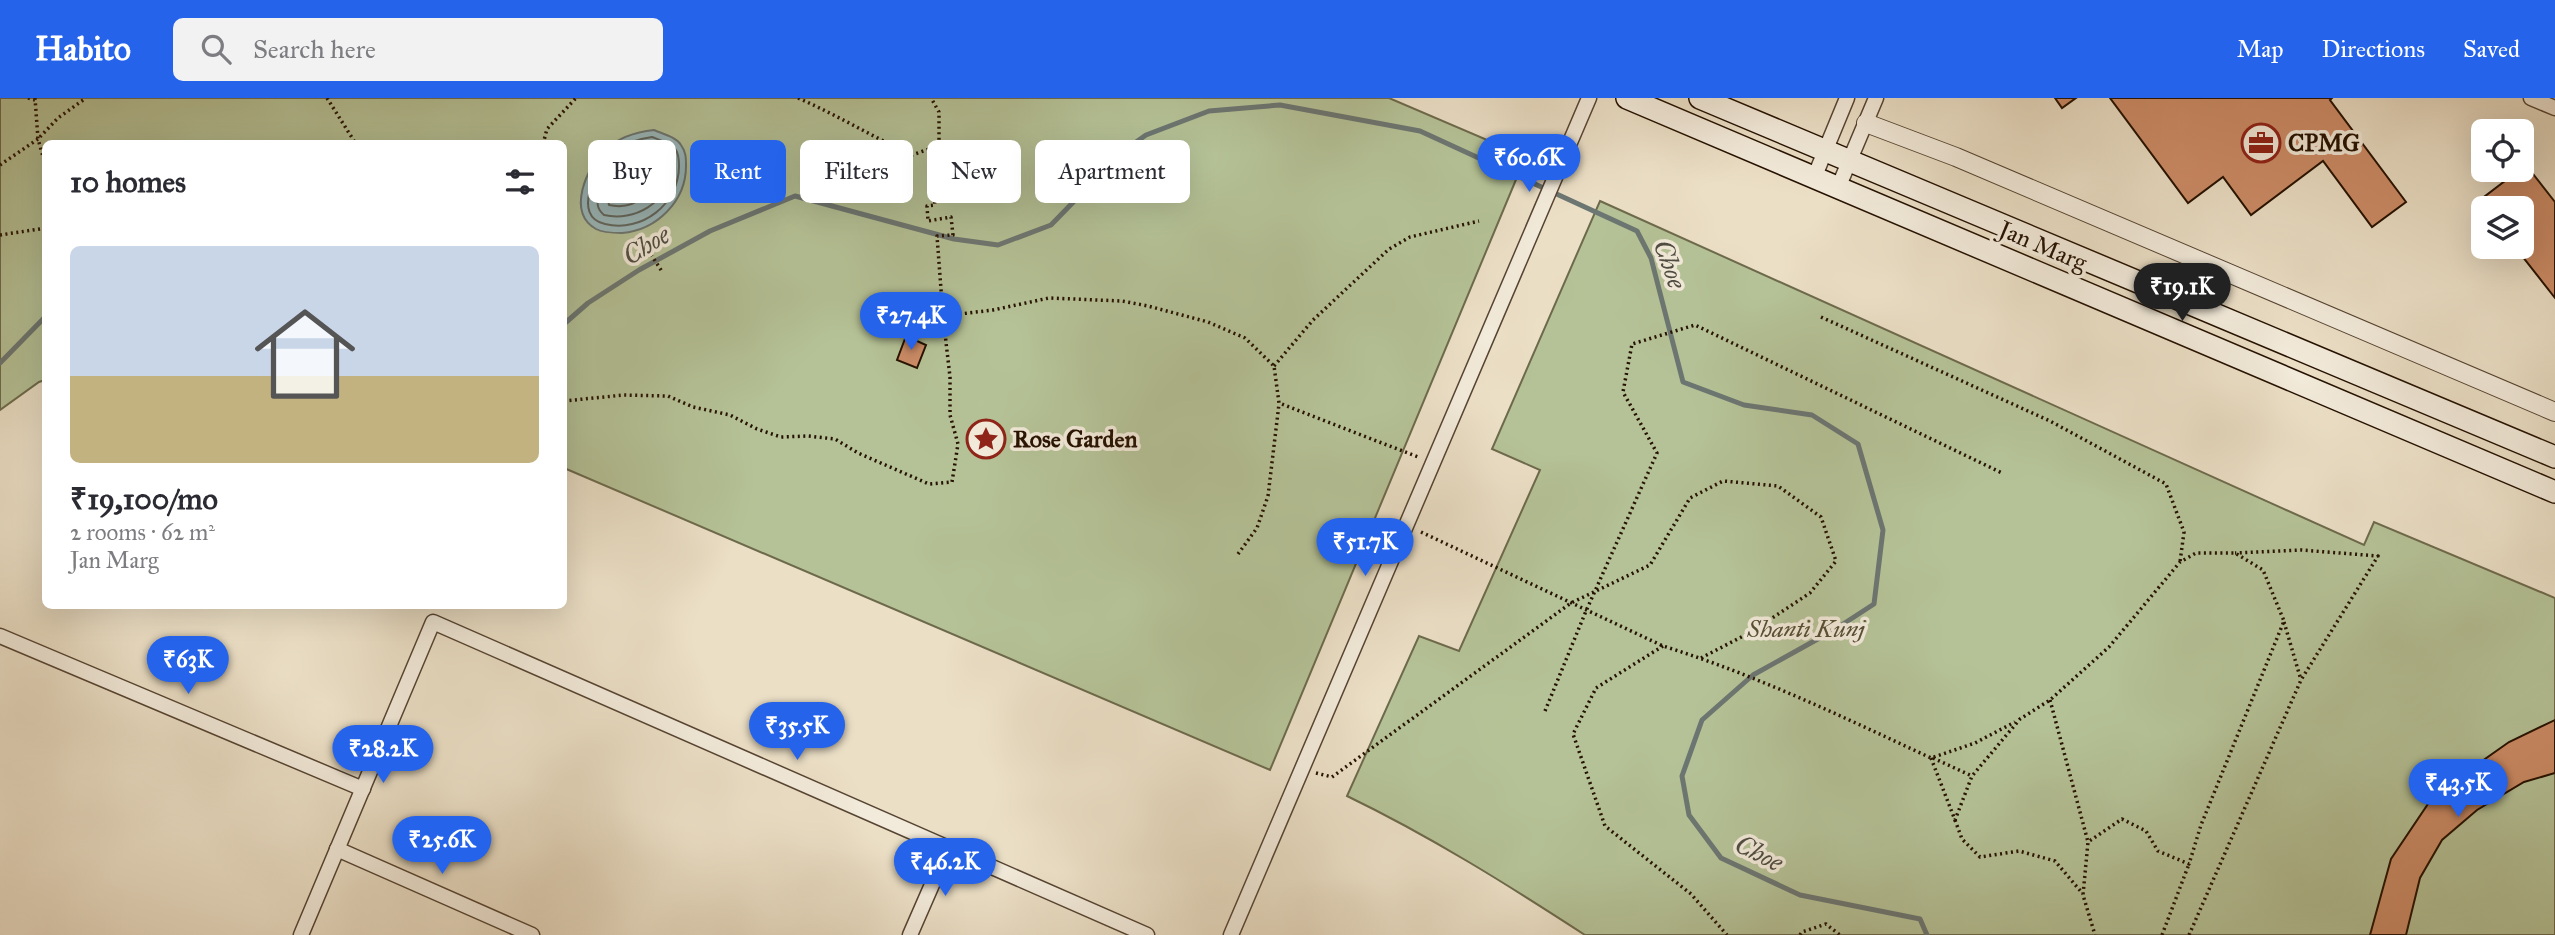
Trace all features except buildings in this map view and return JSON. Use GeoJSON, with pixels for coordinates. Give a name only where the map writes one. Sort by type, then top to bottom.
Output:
{"type":"FeatureCollection","features":[{"type":"Feature","properties":{"kind":"main road","name":"Jan Marg"},"geometry":{"type":"LineString","coordinates":[[1627,98],[2555,492]]}},
{"type":"Feature","properties":{"kind":"main road","name":"Jan Marg"},"geometry":{"type":"LineString","coordinates":[[1719,101],[1825,151],[2555,457]]}},
{"type":"Feature","properties":{"kind":"street"},"geometry":{"type":"LineString","coordinates":[[1231,935],[1589,98]]}},
{"type":"Feature","properties":{"kind":"street"},"geometry":{"type":"LineString","coordinates":[[1814,178],[1847,98]]}},
{"type":"Feature","properties":{"kind":"street"},"geometry":{"type":"LineString","coordinates":[[1838,188],[1876,98]]}},
{"type":"Feature","properties":{"kind":"street"},"geometry":{"type":"LineString","coordinates":[[2531,98],[2555,108]]}},
{"type":"Feature","properties":{"kind":"street"},"geometry":{"type":"LineString","coordinates":[[1866,123],[1956,157],[2555,412]]}},
{"type":"Feature","properties":{"kind":"street"},"geometry":{"type":"LineString","coordinates":[[301,935],[433,622],[1147,935]]}},
{"type":"Feature","properties":{"kind":"street"},"geometry":{"type":"LineString","coordinates":[[0,636],[362,789]]}},
{"type":"Feature","properties":{"kind":"street"},"geometry":{"type":"LineString","coordinates":[[911,935],[948,848]]}},
{"type":"Feature","properties":{"kind":"street"},"geometry":{"type":"LineString","coordinates":[[337,849],[532,935]]}},
{"type":"Feature","properties":{"kind":"path"},"geometry":{"type":"LineString","coordinates":[[28,98],[35,99],[38,139],[42,153]]}},
{"type":"Feature","properties":{"kind":"path"},"geometry":{"type":"LineString","coordinates":[[0,165],[38,139],[58,118],[86,98]]}},
{"type":"Feature","properties":{"kind":"path"},"geometry":{"type":"LineString","coordinates":[[327,98],[353,140]]}},
{"type":"Feature","properties":{"kind":"path"},"geometry":{"type":"LineString","coordinates":[[544,140],[547,129],[576,98]]}},
{"type":"Feature","properties":{"kind":"path"},"geometry":{"type":"LineString","coordinates":[[798,98],[912,155],[927,150]]}},
{"type":"Feature","properties":{"kind":"path"},"geometry":{"type":"LineString","coordinates":[[931,98],[939,112],[939,140]]}},
{"type":"Feature","properties":{"kind":"path"},"geometry":{"type":"LineString","coordinates":[[567,401],[668,396],[693,407],[730,415],[781,438],[808,436],[835,439],[858,453],[929,484],[952,482],[958,444],[950,415],[950,377],[937,236],[953,235],[951,217],[928,221],[927,206],[935,203]]}},
{"type":"Feature","properties":{"kind":"path"},"geometry":{"type":"LineString","coordinates":[[1274,366],[1313,320],[1389,249],[1410,237],[1479,221]]}},
{"type":"Feature","properties":{"kind":"path"},"geometry":{"type":"LineString","coordinates":[[0,235],[42,229]]}},
{"type":"Feature","properties":{"kind":"path"},"geometry":{"type":"LineString","coordinates":[[648,250],[663,273]]}},
{"type":"Feature","properties":{"kind":"path"},"geometry":{"type":"LineString","coordinates":[[943,316],[993,310],[1049,298],[1122,301],[1208,322],[1245,338],[1274,366],[1279,403],[1268,496],[1257,528],[1238,554]]}},
{"type":"Feature","properties":{"kind":"path"},"geometry":{"type":"LineString","coordinates":[[1821,317],[2050,421],[2166,484],[2184,532],[2180,562]]}},
{"type":"Feature","properties":{"kind":"path"},"geometry":{"type":"LineString","coordinates":[[1545,710],[1657,453],[1623,392],[1632,344],[1695,325],[2002,473]]}},
{"type":"Feature","properties":{"kind":"path"},"geometry":{"type":"LineString","coordinates":[[1279,403],[1433,463]]}},
{"type":"Feature","properties":{"kind":"path"},"geometry":{"type":"LineString","coordinates":[[1302,769],[1332,777],[1571,603],[1650,565],[1690,498],[1723,481],[1778,486],[1821,517],[1836,561],[1810,593],[1751,632],[1701,658]]}},
{"type":"Feature","properties":{"kind":"path"},"geometry":{"type":"LineString","coordinates":[[1407,525],[1664,646],[1701,658],[1827,709],[1972,776]]}},
{"type":"Feature","properties":{"kind":"path"},"geometry":{"type":"LineString","coordinates":[[1931,758],[1975,743],[2050,699],[2109,647],[2180,562],[2196,553],[2301,550],[2378,556],[2301,680],[2189,935]]}},
{"type":"Feature","properties":{"kind":"path"},"geometry":{"type":"LineString","coordinates":[[2235,553],[2263,570],[2284,621],[2301,680]]}},
{"type":"Feature","properties":{"kind":"path"},"geometry":{"type":"LineString","coordinates":[[2162,935],[2201,825],[2284,621]]}},
{"type":"Feature","properties":{"kind":"path"},"geometry":{"type":"LineString","coordinates":[[1664,646],[1596,688],[1573,734],[1605,826],[1691,894],[1727,935]]}},
{"type":"Feature","properties":{"kind":"path"},"geometry":{"type":"LineString","coordinates":[[2050,699],[2088,842],[2083,895],[2095,935]]}},
{"type":"Feature","properties":{"kind":"path"},"geometry":{"type":"LineString","coordinates":[[1955,820],[1972,776],[2020,719]]}},
{"type":"Feature","properties":{"kind":"path"},"geometry":{"type":"LineString","coordinates":[[1931,758],[1962,839],[1980,857],[2019,851],[2055,862],[2083,895]]}},
{"type":"Feature","properties":{"kind":"path"},"geometry":{"type":"LineString","coordinates":[[2088,842],[2122,819],[2146,831],[2158,851],[2189,864]]}},
{"type":"Feature","properties":{"kind":"path"},"geometry":{"type":"LineString","coordinates":[[1800,935],[1826,924],[1840,935]]}},
{"type":"Feature","properties":{"kind":"green space","name":"Rose Garden"},"geometry":{"type":"Polygon","coordinates":[[[0,98],[1389,98],[1506,148],[1520,170],[1270,770],[567,469],[567,140],[42,140],[42,381],[0,410],[0,98]]]}},
{"type":"Feature","properties":{"kind":"green space","name":"Shanti Kunj"},"geometry":{"type":"Polygon","coordinates":[[[1600,201],[2364,545],[2374,522],[2555,598],[2555,935],[1585,935],[1468,862],[1347,796],[1419,636],[1459,651],[1540,470],[1492,449],[1600,201]]]}},
{"type":"Feature","properties":{"kind":"water"},"geometry":{"type":"Polygon","coordinates":[[[654,130],[676,140],[619,140],[654,130]]]}},
{"type":"Feature","properties":{"kind":"water"},"geometry":{"type":"Polygon","coordinates":[[[676,140],[685,153],[685,179],[676,200],[676,140]]]}},
{"type":"Feature","properties":{"kind":"water"},"geometry":{"type":"Polygon","coordinates":[[[588,174],[588,203],[674,203],[658,220],[635,231],[602,231],[587,221],[582,212],[582,190],[588,174]]]}},
{"type":"Feature","properties":{"kind":"waterway","name":"Choe"},"geometry":{"type":"LineString","coordinates":[[567,321],[588,303],[639,270],[710,231],[795,196],[954,239],[998,245],[1051,225],[1122,152],[1146,135],[1209,111],[1280,105],[1420,131],[1637,231],[1651,258],[1683,382],[1744,405],[1812,415],[1858,444],[1883,530],[1874,604],[1834,630],[1753,675],[1702,720],[1682,776],[1689,815],[1721,858],[1800,895],[1920,919],[1927,935]]}},
{"type":"Feature","properties":{"kind":"waterway","name":"Choe"},"geometry":{"type":"LineString","coordinates":[[0,363],[42,320]]}},
{"type":"Feature","properties":{"kind":"place","name":"CPMG"},"geometry":{"type":"Point","coordinates":[2261,143]}},
{"type":"Feature","properties":{"kind":"place","name":"Rose Garden"},"geometry":{"type":"Point","coordinates":[986,439]}}]}
